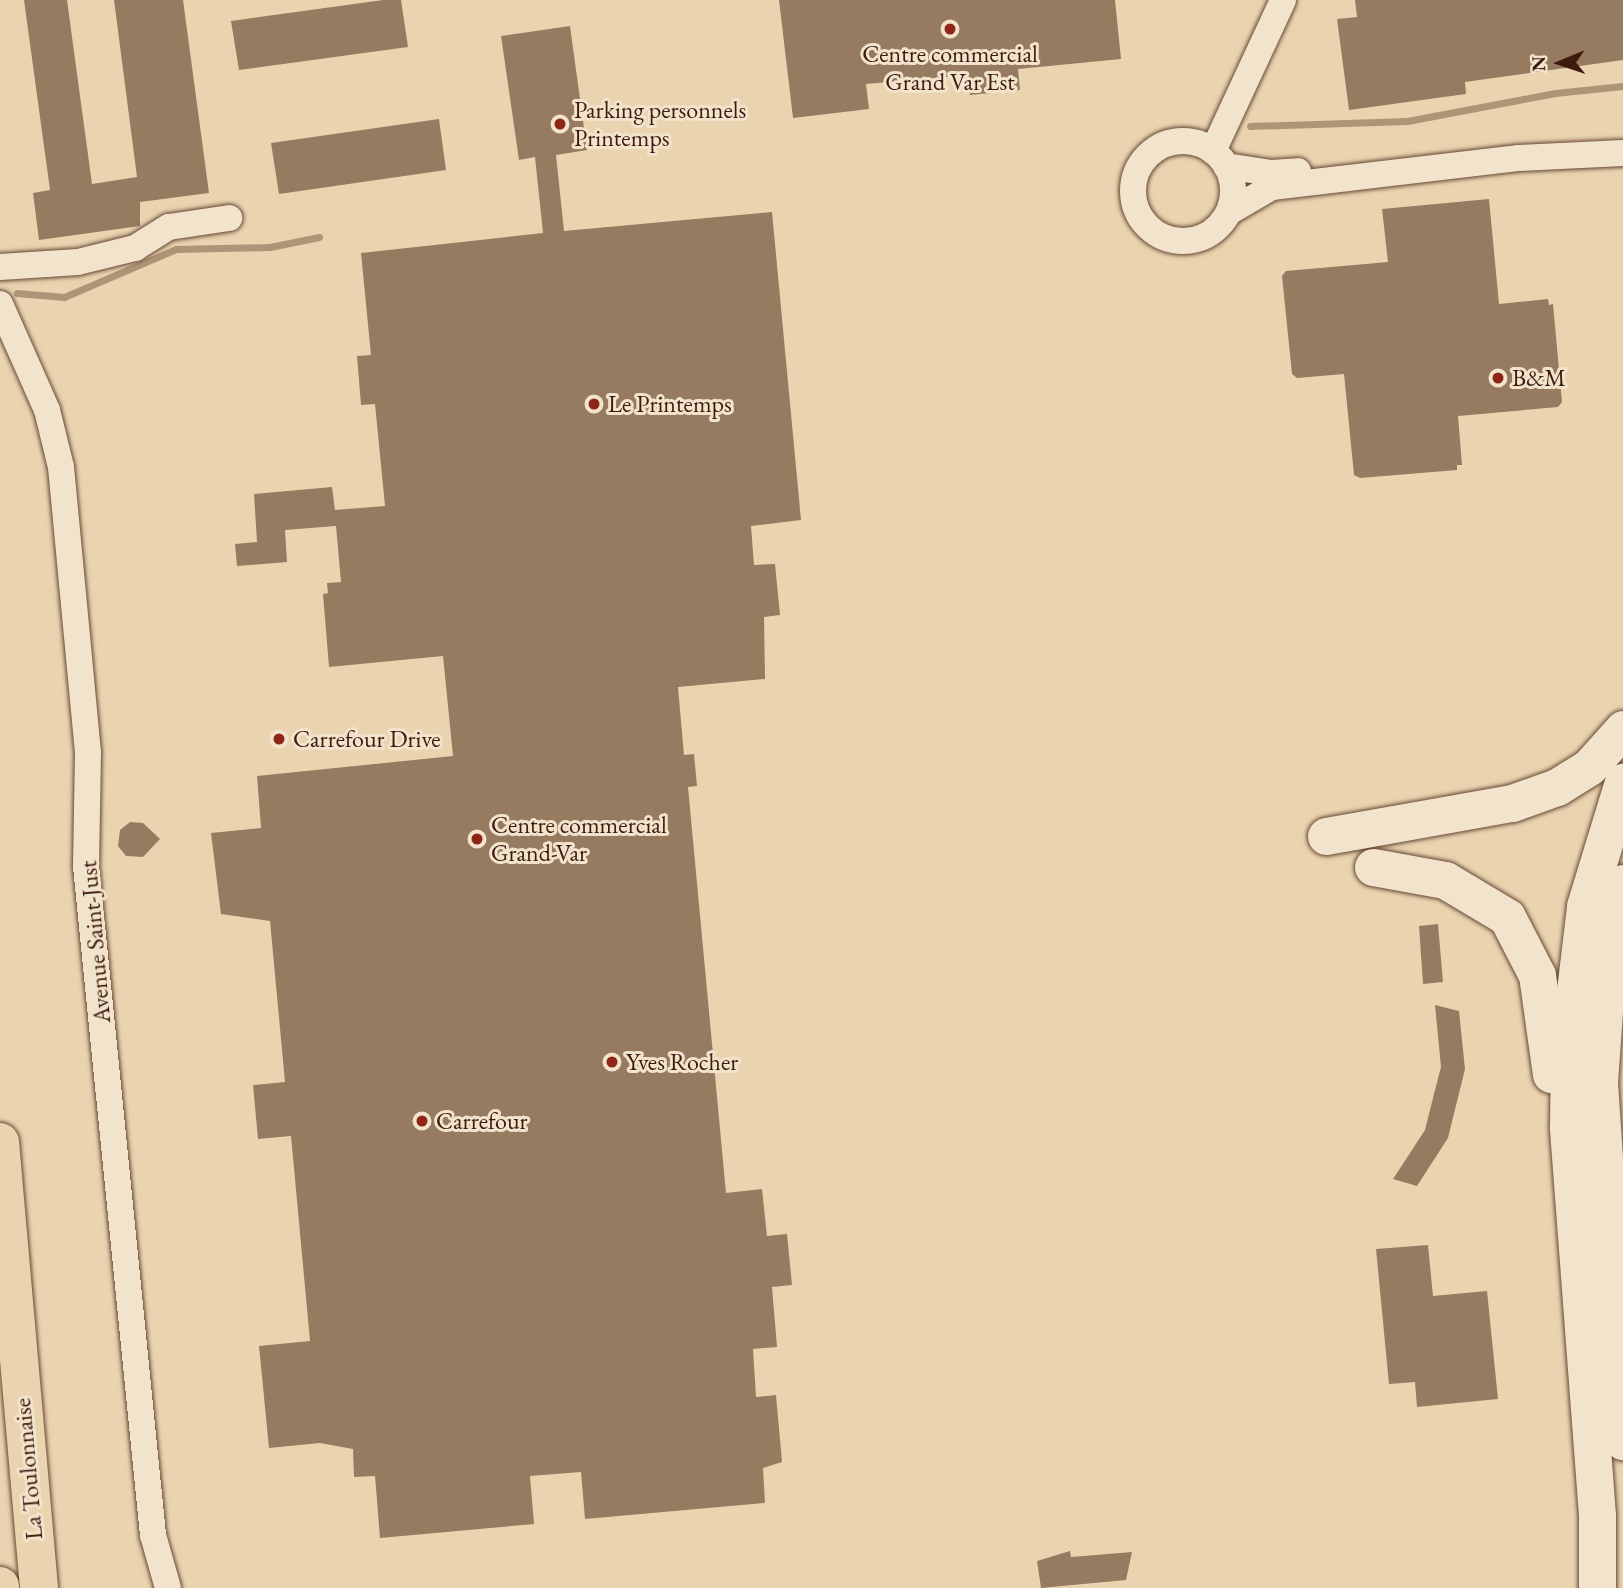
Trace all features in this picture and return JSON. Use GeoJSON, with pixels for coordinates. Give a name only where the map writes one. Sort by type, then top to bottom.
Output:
{"type":"FeatureCollection","features":[{"type":"Feature","properties":{"kind":"highway","name":"La Toulonnaise"},"geometry":{"type":"LineString","coordinates":[[0,1142],[40,1588]]}},
{"type":"Feature","properties":{"kind":"highway"},"geometry":{"type":"LineString","coordinates":[[11,1255],[58,1588]]}},
{"type":"Feature","properties":{"kind":"main road"},"geometry":{"type":"LineString","coordinates":[[1326,836],[1523,799],[1557,787],[1589,766],[1623,729]]}},
{"type":"Feature","properties":{"kind":"main road"},"geometry":{"type":"LineString","coordinates":[[1597,1588],[1597,1515],[1568,1127],[1575,963],[1596,861],[1623,782]]}},
{"type":"Feature","properties":{"kind":"main road"},"geometry":{"type":"LineString","coordinates":[[1373,867],[1445,880],[1507,917],[1537,975],[1553,1083],[1568,1127]]}},
{"type":"Feature","properties":{"kind":"main road"},"geometry":{"type":"LineString","coordinates":[[1623,883],[1608,954],[1599,1083],[1623,1441]]}},
{"type":"Feature","properties":{"kind":"street"},"geometry":{"type":"LineString","coordinates":[[1228,212],[1233,188],[1219,158],[1283,0]]}},
{"type":"Feature","properties":{"kind":"street"},"geometry":{"type":"LineString","coordinates":[[1623,139],[1586,137],[1296,172],[1219,158],[1187,141],[1160,146],[1140,165],[1133,196],[1146,225],[1173,240],[1204,237],[1228,212],[1272,187],[1519,159],[1623,153]]}},
{"type":"Feature","properties":{"kind":"street"},"geometry":{"type":"LineString","coordinates":[[0,267],[78,262],[135,248],[169,227],[229,218]]}},
{"type":"Feature","properties":{"kind":"street","name":"Avenue Saint-Just"},"geometry":{"type":"LineString","coordinates":[[0,304],[47,410],[61,467],[88,752],[86,866],[153,1535],[168,1588]]}},
{"type":"Feature","properties":{"kind":"building"},"geometry":{"type":"Polygon","coordinates":[[[24,0],[67,0],[92,184],[137,177],[114,0],[183,0],[209,193],[140,202],[140,226],[39,240],[33,193],[50,190],[24,0]]]}},
{"type":"Feature","properties":{"kind":"building"},"geometry":{"type":"Polygon","coordinates":[[[383,0],[401,0],[408,47],[239,70],[231,21],[383,0]]]}},
{"type":"Feature","properties":{"kind":"building","name":"Centre commercial Grand Var Est"},"geometry":{"type":"Polygon","coordinates":[[[779,0],[1115,0],[1121,59],[1018,69],[1020,90],[970,95],[967,75],[866,84],[869,109],[793,118],[779,0]]]}},
{"type":"Feature","properties":{"kind":"building"},"geometry":{"type":"Polygon","coordinates":[[[1355,0],[1623,0],[1623,60],[1465,82],[1466,94],[1349,110],[1337,19],[1357,17],[1355,0]]]}},
{"type":"Feature","properties":{"kind":"building","name":"Centre commercial Grand-Var"},"geometry":{"type":"Polygon","coordinates":[[[570,26],[587,150],[556,155],[564,231],[772,212],[801,520],[751,526],[754,565],[775,564],[780,615],[764,617],[765,679],[678,687],[684,755],[694,754],[697,786],[688,787],[726,1193],[762,1189],[767,1236],[787,1234],[792,1285],[772,1287],[777,1347],[753,1349],[756,1397],[776,1395],[782,1462],[763,1468],[765,1503],[585,1519],[581,1472],[530,1476],[534,1524],[380,1538],[375,1476],[354,1477],[353,1449],[320,1443],[269,1448],[259,1346],[310,1341],[291,1136],[258,1139],[253,1085],[285,1082],[270,921],[221,914],[211,833],[261,828],[257,776],[453,756],[443,656],[329,667],[323,594],[328,593],[327,583],[341,582],[336,526],[285,530],[287,562],[237,566],[235,544],[257,542],[254,494],[332,487],[335,510],[385,506],[375,404],[361,405],[357,356],[371,355],[361,253],[543,233],[535,157],[519,160],[501,36],[570,26]]]}},
{"type":"Feature","properties":{"kind":"building"},"geometry":{"type":"Polygon","coordinates":[[[439,119],[446,170],[279,194],[271,143],[439,119]]]}},
{"type":"Feature","properties":{"kind":"building"},"geometry":{"type":"Polygon","coordinates":[[[1489,199],[1499,304],[1548,299],[1549,305],[1553,304],[1562,402],[1558,407],[1458,416],[1462,465],[1457,465],[1457,470],[1360,478],[1354,475],[1344,374],[1297,378],[1292,374],[1282,276],[1286,271],[1388,262],[1382,209],[1489,199]]]}},
{"type":"Feature","properties":{"kind":"building"},"geometry":{"type":"Polygon","coordinates":[[[130,822],[143,823],[160,839],[143,857],[126,856],[118,846],[120,830],[130,822]]]}},
{"type":"Feature","properties":{"kind":"building"},"geometry":{"type":"Polygon","coordinates":[[[1438,924],[1443,982],[1423,984],[1419,926],[1438,924]]]}},
{"type":"Feature","properties":{"kind":"building"},"geometry":{"type":"Polygon","coordinates":[[[1435,1005],[1459,1011],[1465,1069],[1448,1138],[1417,1186],[1393,1179],[1425,1130],[1441,1067],[1435,1005]]]}},
{"type":"Feature","properties":{"kind":"building"},"geometry":{"type":"Polygon","coordinates":[[[1428,1245],[1433,1296],[1487,1291],[1498,1399],[1417,1407],[1415,1382],[1389,1384],[1376,1249],[1428,1245]]]}},
{"type":"Feature","properties":{"kind":"building"},"geometry":{"type":"Polygon","coordinates":[[[1070,1551],[1071,1557],[1132,1552],[1126,1580],[1041,1588],[1037,1561],[1070,1551]]]}},
{"type":"Feature","properties":{"kind":"waterway"},"geometry":{"type":"LineString","coordinates":[[1250,126],[1407,121],[1555,93],[1623,86]]}},
{"type":"Feature","properties":{"kind":"waterway"},"geometry":{"type":"LineString","coordinates":[[17,293],[64,297],[176,249],[270,247],[319,237]]}},
{"type":"Feature","properties":{"kind":"place","name":"Centre commercial Grand Var Est"},"geometry":{"type":"Point","coordinates":[950,29]}},
{"type":"Feature","properties":{"kind":"place","name":"Parking personnels Printemps"},"geometry":{"type":"Point","coordinates":[560,124]}},
{"type":"Feature","properties":{"kind":"place","name":"B&M"},"geometry":{"type":"Point","coordinates":[1498,378]}},
{"type":"Feature","properties":{"kind":"place","name":"Le Printemps"},"geometry":{"type":"Point","coordinates":[594,404]}},
{"type":"Feature","properties":{"kind":"place","name":"Carrefour Drive"},"geometry":{"type":"Point","coordinates":[279,739]}},
{"type":"Feature","properties":{"kind":"place","name":"Centre commercial Grand-Var"},"geometry":{"type":"Point","coordinates":[477,839]}},
{"type":"Feature","properties":{"kind":"place","name":"Yves Rocher"},"geometry":{"type":"Point","coordinates":[612,1062]}},
{"type":"Feature","properties":{"kind":"place","name":"Carrefour"},"geometry":{"type":"Point","coordinates":[422,1121]}}]}
